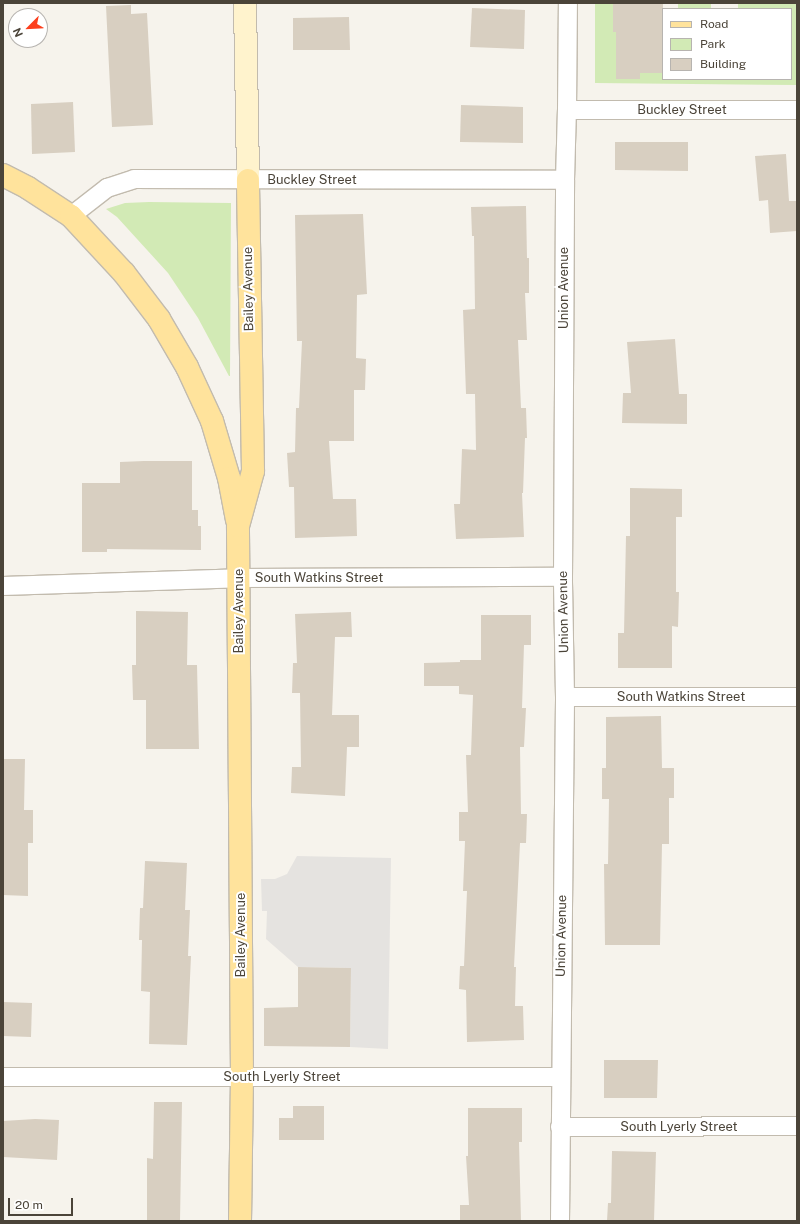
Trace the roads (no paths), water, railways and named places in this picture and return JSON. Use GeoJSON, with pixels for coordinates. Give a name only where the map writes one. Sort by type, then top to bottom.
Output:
{"type":"FeatureCollection","features":[{"type":"Feature","properties":{"kind":"main road","name":"Bailey Avenue"},"geometry":{"type":"LineString","coordinates":[[240,1221],[242,1076],[238,526],[253,471],[245,3]]}},
{"type":"Feature","properties":{"kind":"main road"},"geometry":{"type":"LineString","coordinates":[[3,174],[28,188],[71,216],[128,279],[159,319],[187,366],[217,435],[238,526]]}},
{"type":"Feature","properties":{"kind":"street","name":"Union Avenue"},"geometry":{"type":"LineString","coordinates":[[560,1221],[565,697],[563,577],[565,180],[568,110],[568,3]]}},
{"type":"Feature","properties":{"kind":"street","name":"Buckley Street"},"geometry":{"type":"LineString","coordinates":[[568,110],[797,110]]}},
{"type":"Feature","properties":{"kind":"street","name":"Buckley Street"},"geometry":{"type":"LineString","coordinates":[[71,216],[107,188],[134,178],[248,180],[565,180]]}},
{"type":"Feature","properties":{"kind":"street","name":"South Watkins Street"},"geometry":{"type":"LineString","coordinates":[[3,586],[239,578],[563,577]]}},
{"type":"Feature","properties":{"kind":"street","name":"South Watkins Street"},"geometry":{"type":"LineString","coordinates":[[565,697],[797,697]]}},
{"type":"Feature","properties":{"kind":"street","name":"South Lyerly Street"},"geometry":{"type":"LineString","coordinates":[[3,1077],[561,1077]]}},
{"type":"Feature","properties":{"kind":"street","name":"South Lyerly Street"},"geometry":{"type":"LineString","coordinates":[[560,1127],[797,1126]]}}]}
